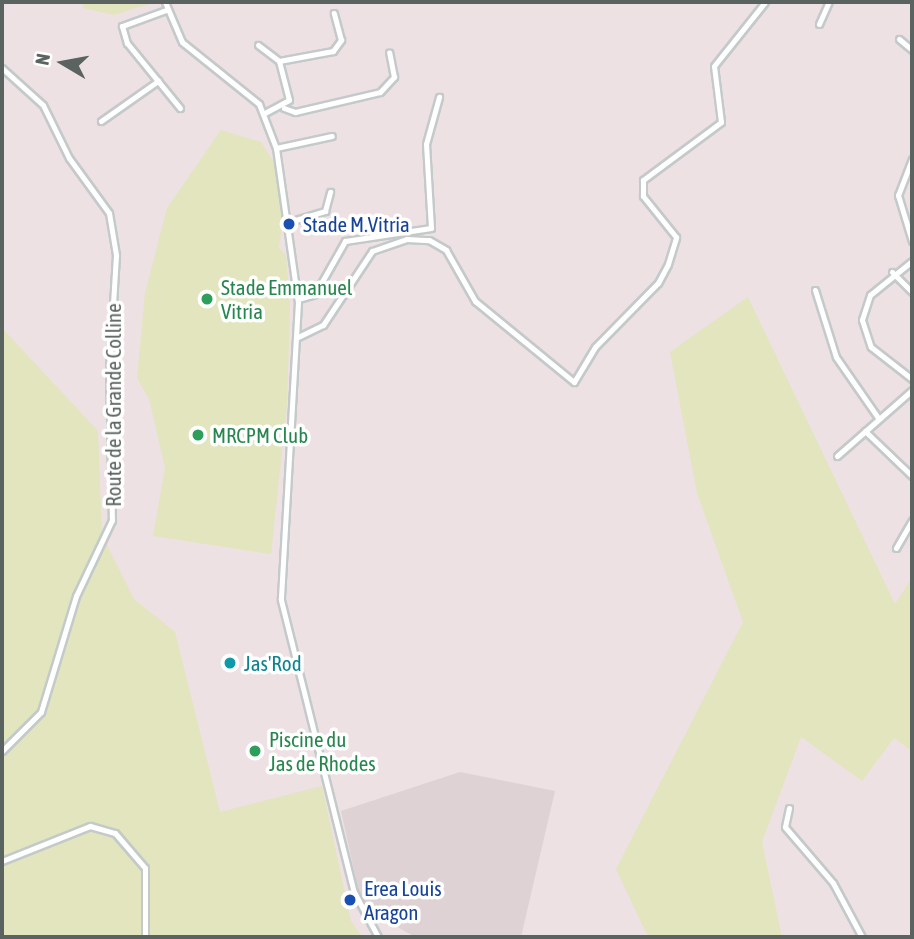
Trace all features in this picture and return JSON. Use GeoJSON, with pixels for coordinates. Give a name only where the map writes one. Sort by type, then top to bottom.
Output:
{"type":"FeatureCollection","features":[{"type":"Feature","properties":{"kind":"street"},"geometry":{"type":"LineString","coordinates":[[166,2],[166,10],[182,42],[265,113],[276,148],[289,222],[298,299],[298,337],[281,600],[355,892],[378,937]]}},
{"type":"Feature","properties":{"kind":"street"},"geometry":{"type":"LineString","coordinates":[[298,337],[323,325],[372,251],[407,239],[429,240],[446,250],[475,301],[574,382],[595,347],[658,283],[668,264],[676,237],[643,196],[643,180],[721,122],[715,66],[765,2]]}},
{"type":"Feature","properties":{"kind":"street"},"geometry":{"type":"LineString","coordinates":[[819,24],[829,2]]}},
{"type":"Feature","properties":{"kind":"street"},"geometry":{"type":"LineString","coordinates":[[166,10],[122,26],[158,81],[180,108]]}},
{"type":"Feature","properties":{"kind":"street"},"geometry":{"type":"LineString","coordinates":[[279,61],[333,51],[341,40],[334,13]]}},
{"type":"Feature","properties":{"kind":"street"},"geometry":{"type":"LineString","coordinates":[[900,39],[912,50]]}},
{"type":"Feature","properties":{"kind":"street"},"geometry":{"type":"LineString","coordinates":[[258,45],[279,61],[289,100],[284,108]]}},
{"type":"Feature","properties":{"kind":"street"},"geometry":{"type":"LineString","coordinates":[[265,113],[284,108],[295,112],[380,92],[394,77],[389,51]]}},
{"type":"Feature","properties":{"kind":"street","name":"Route de la Grande Colline"},"geometry":{"type":"LineString","coordinates":[[2,68],[43,105],[69,158],[109,214],[116,255],[108,368],[112,520],[68,618],[41,712],[2,751]]}},
{"type":"Feature","properties":{"kind":"street"},"geometry":{"type":"LineString","coordinates":[[101,121],[158,81]]}},
{"type":"Feature","properties":{"kind":"street"},"geometry":{"type":"LineString","coordinates":[[298,299],[315,293],[345,241],[430,228],[426,145],[439,97]]}},
{"type":"Feature","properties":{"kind":"street"},"geometry":{"type":"LineString","coordinates":[[276,148],[332,136]]}},
{"type":"Feature","properties":{"kind":"street"},"geometry":{"type":"LineString","coordinates":[[912,159],[898,195],[909,216],[912,241]]}},
{"type":"Feature","properties":{"kind":"street"},"geometry":{"type":"LineString","coordinates":[[289,222],[325,211],[330,192]]}},
{"type":"Feature","properties":{"kind":"street"},"geometry":{"type":"LineString","coordinates":[[912,261],[892,272],[865,302],[862,331],[871,347],[912,379]]}},
{"type":"Feature","properties":{"kind":"street"},"geometry":{"type":"LineString","coordinates":[[892,272],[912,292]]}},
{"type":"Feature","properties":{"kind":"street"},"geometry":{"type":"LineString","coordinates":[[815,290],[836,357],[879,419]]}},
{"type":"Feature","properties":{"kind":"street"},"geometry":{"type":"LineString","coordinates":[[837,456],[912,390]]}},
{"type":"Feature","properties":{"kind":"street"},"geometry":{"type":"LineString","coordinates":[[865,431],[912,476]]}},
{"type":"Feature","properties":{"kind":"street"},"geometry":{"type":"LineString","coordinates":[[896,548],[912,520]]}},
{"type":"Feature","properties":{"kind":"street"},"geometry":{"type":"LineString","coordinates":[[789,808],[785,827],[833,883],[862,937]]}},
{"type":"Feature","properties":{"kind":"street"},"geometry":{"type":"LineString","coordinates":[[2,861],[90,826],[115,833],[145,868],[145,937]]}},
{"type":"Feature","properties":{"kind":"shaded area"},"geometry":{"type":"Polygon","coordinates":[[[460,772],[555,791],[521,937],[415,937],[362,907],[341,811],[460,772]]]}},
{"type":"Feature","properties":{"kind":"green space"},"geometry":{"type":"Polygon","coordinates":[[[84,2],[156,2],[114,15],[83,8],[84,2]]]}},
{"type":"Feature","properties":{"kind":"green space"},"geometry":{"type":"Polygon","coordinates":[[[221,130],[261,142],[275,164],[284,210],[279,248],[286,255],[290,304],[287,405],[271,554],[153,536],[165,468],[149,399],[137,378],[145,293],[167,208],[221,130]]]}},
{"type":"Feature","properties":{"kind":"green space"},"geometry":{"type":"Polygon","coordinates":[[[748,297],[895,604],[912,578],[912,751],[894,738],[862,781],[801,737],[762,842],[782,937],[648,937],[616,869],[743,622],[697,493],[670,352],[748,297]]]}},
{"type":"Feature","properties":{"kind":"green space"},"geometry":{"type":"Polygon","coordinates":[[[2,328],[98,431],[102,535],[134,599],[175,632],[220,812],[322,786],[351,921],[362,937],[2,937],[2,328]]]}},
{"type":"Feature","properties":{"kind":"place","name":"Stade M.Vitria"},"geometry":{"type":"Point","coordinates":[289,224]}},
{"type":"Feature","properties":{"kind":"place","name":"Stade Emmanuel Vitria"},"geometry":{"type":"Point","coordinates":[207,299]}},
{"type":"Feature","properties":{"kind":"place","name":"MRCPM Club"},"geometry":{"type":"Point","coordinates":[198,435]}},
{"type":"Feature","properties":{"kind":"place","name":"Jas'Rod"},"geometry":{"type":"Point","coordinates":[230,663]}},
{"type":"Feature","properties":{"kind":"place","name":"Piscine du Jas de Rhodes"},"geometry":{"type":"Point","coordinates":[255,751]}},
{"type":"Feature","properties":{"kind":"place","name":"Erea Louis Aragon"},"geometry":{"type":"Point","coordinates":[350,900]}}]}
